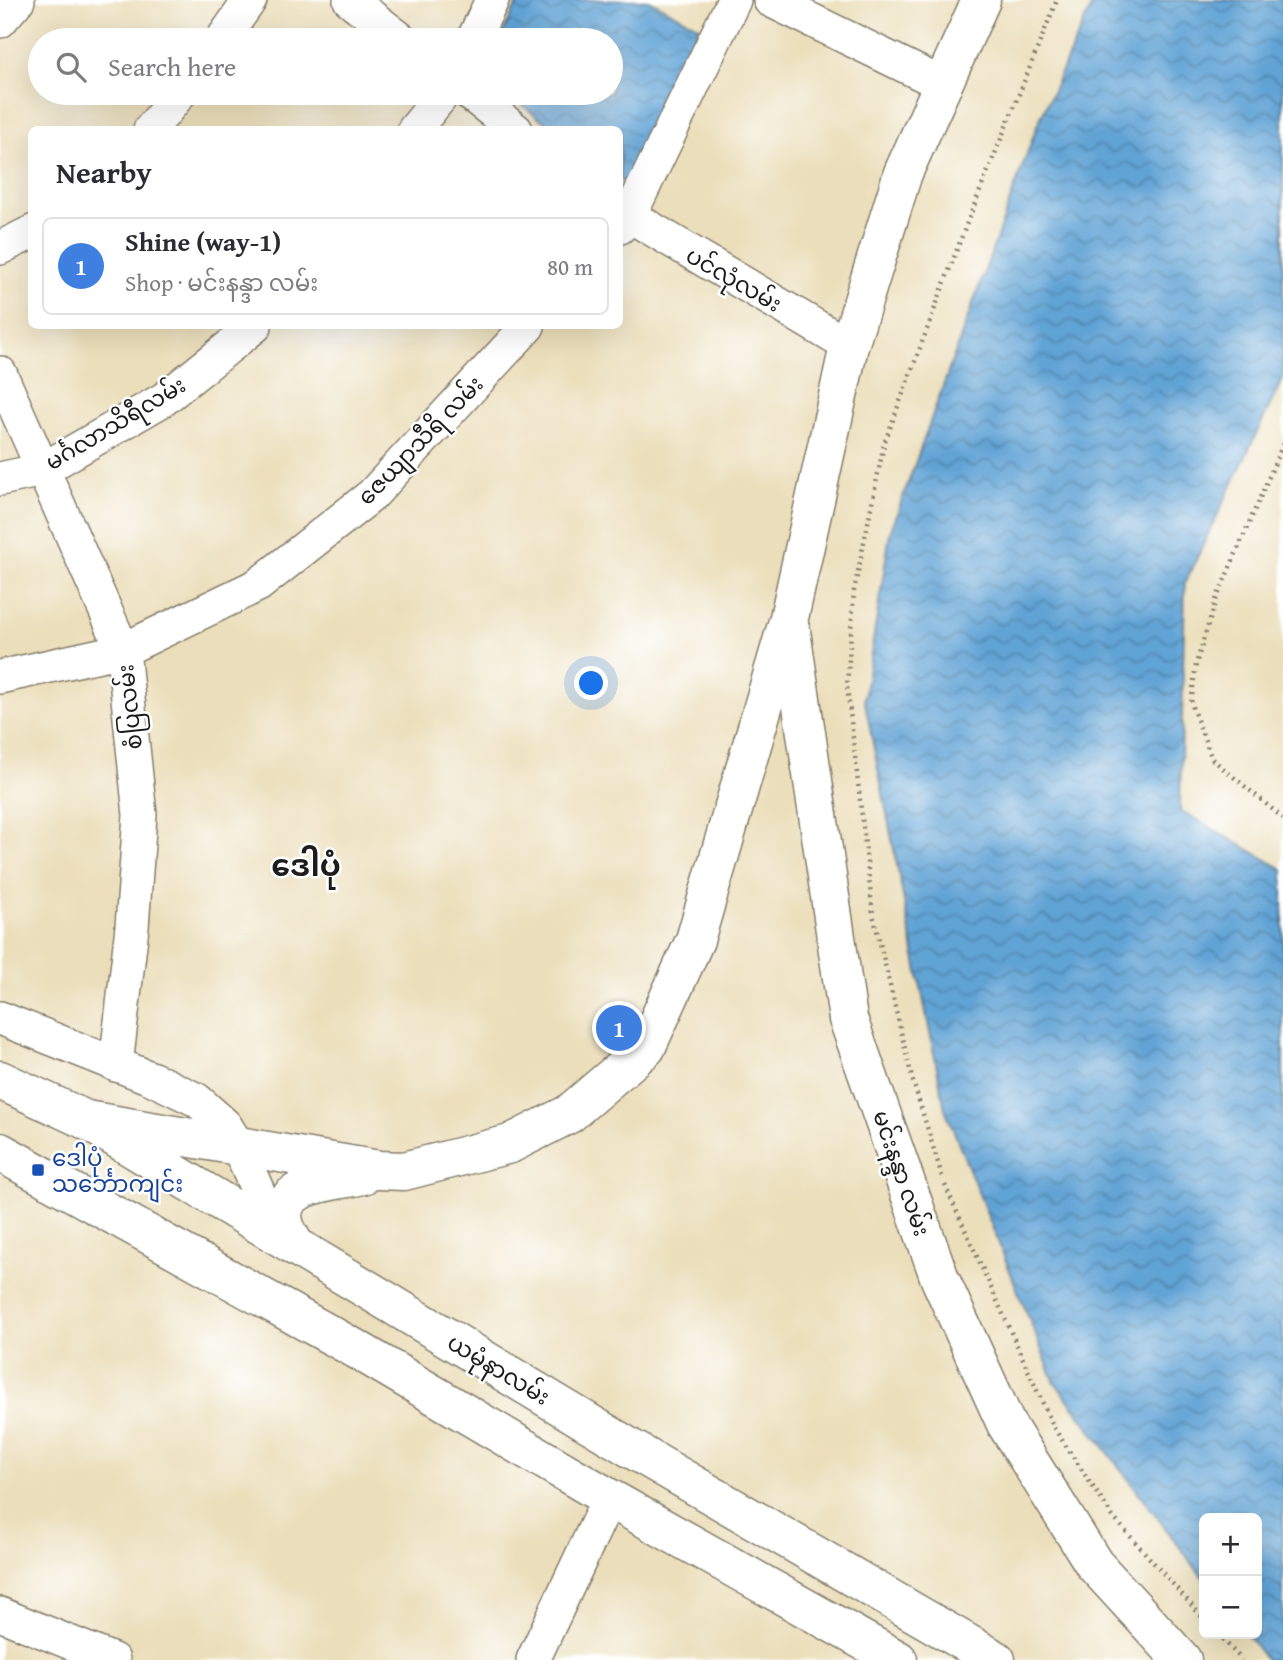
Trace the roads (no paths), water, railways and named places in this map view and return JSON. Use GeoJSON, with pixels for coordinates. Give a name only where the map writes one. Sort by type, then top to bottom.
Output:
{"type":"FeatureCollection","features":[{"type":"Feature","properties":{"kind":"main road"},"geometry":{"type":"LineString","coordinates":[[86,1120],[379,1170],[404,1171],[510,1144],[569,1114],[646,1048],[695,940],[789,618],[849,346],[903,173],[981,0]]}},
{"type":"Feature","properties":{"kind":"main road","name":"မင်းနန္ဒာ လမ်း"},"geometry":{"type":"LineString","coordinates":[[789,618],[848,1019],[940,1279],[1006,1424],[1094,1564],[1182,1660]]}},
{"type":"Feature","properties":{"kind":"main road","name":"ယမုံနာလမ်း"},"geometry":{"type":"LineString","coordinates":[[0,1080],[86,1120],[632,1449],[996,1660]]}},
{"type":"Feature","properties":{"kind":"main road"},"geometry":{"type":"LineString","coordinates":[[0,1152],[363,1353],[609,1498],[898,1660]]}},
{"type":"Feature","properties":{"kind":"main road"},"geometry":{"type":"LineString","coordinates":[[286,1240],[284,1208],[291,1195],[310,1186],[379,1170]]}},
{"type":"Feature","properties":{"kind":"street"},"geometry":{"type":"LineString","coordinates":[[0,21],[18,0]]}},
{"type":"Feature","properties":{"kind":"street"},"geometry":{"type":"LineString","coordinates":[[230,28],[250,0]]}},
{"type":"Feature","properties":{"kind":"street"},"geometry":{"type":"LineString","coordinates":[[350,0],[386,28]]}},
{"type":"Feature","properties":{"kind":"street"},"geometry":{"type":"LineString","coordinates":[[478,28],[492,0]]}},
{"type":"Feature","properties":{"kind":"street"},"geometry":{"type":"LineString","coordinates":[[623,218],[734,0]]}},
{"type":"Feature","properties":{"kind":"street"},"geometry":{"type":"LineString","coordinates":[[770,0],[942,84]]}},
{"type":"Feature","properties":{"kind":"street"},"geometry":{"type":"LineString","coordinates":[[153,126],[170,105]]}},
{"type":"Feature","properties":{"kind":"street"},"geometry":{"type":"LineString","coordinates":[[417,126],[434,105]]}},
{"type":"Feature","properties":{"kind":"street"},"geometry":{"type":"LineString","coordinates":[[484,105],[511,126]]}},
{"type":"Feature","properties":{"kind":"street","name":"ပင်လုံလမ်း"},"geometry":{"type":"LineString","coordinates":[[623,218],[849,346]]}},
{"type":"Feature","properties":{"kind":"street"},"geometry":{"type":"LineString","coordinates":[[0,248],[28,234]]}},
{"type":"Feature","properties":{"kind":"street","name":"မင်္ဂလာသိရီလမ်း"},"geometry":{"type":"LineString","coordinates":[[0,479],[42,470],[164,399],[251,329]]}},
{"type":"Feature","properties":{"kind":"street","name":"ဇေယျာသီရိ လမ်း"},"geometry":{"type":"LineString","coordinates":[[0,677],[123,650],[258,585],[372,495],[525,329]]}},
{"type":"Feature","properties":{"kind":"street","name":"စံပြလမ်း"},"geometry":{"type":"LineString","coordinates":[[0,373],[123,650],[140,815],[132,927],[116,1065]]}},
{"type":"Feature","properties":{"kind":"street"},"geometry":{"type":"LineString","coordinates":[[0,1018],[197,1100],[225,1125],[286,1240]]}},
{"type":"Feature","properties":{"kind":"street"},"geometry":{"type":"LineString","coordinates":[[533,1660],[609,1498]]}},
{"type":"Feature","properties":{"kind":"street"},"geometry":{"type":"LineString","coordinates":[[0,1614],[113,1660]]}},
{"type":"Feature","properties":{"kind":"water"},"geometry":{"type":"Polygon","coordinates":[[[519,0],[649,0],[700,27],[626,185],[623,182],[623,126],[550,126],[522,105],[623,105],[623,28],[505,28],[519,0]]]}},
{"type":"Feature","properties":{"kind":"water"},"geometry":{"type":"Polygon","coordinates":[[[1094,0],[1283,0],[1283,378],[1185,583],[1180,810],[1283,869],[1283,1660],[1266,1660],[1250,1639],[1262,1639],[1262,1513],[1199,1513],[1199,1572],[1054,1381],[945,1109],[864,698],[890,533],[1037,126],[1094,0]]]}},
{"type":"Feature","properties":{"kind":"place","name":"Shine (way-1)"},"geometry":{"type":"Point","coordinates":[619,1028]}},
{"type":"Feature","properties":{"kind":"place","name":"ဒေါပုံ သင်္ဘောကျင်း"},"geometry":{"type":"Point","coordinates":[38,1170]}},
{"type":"Feature","properties":{"kind":"district","name":"ဒေါပုံ"},"geometry":{"type":"Point","coordinates":[306,865]}}]}
